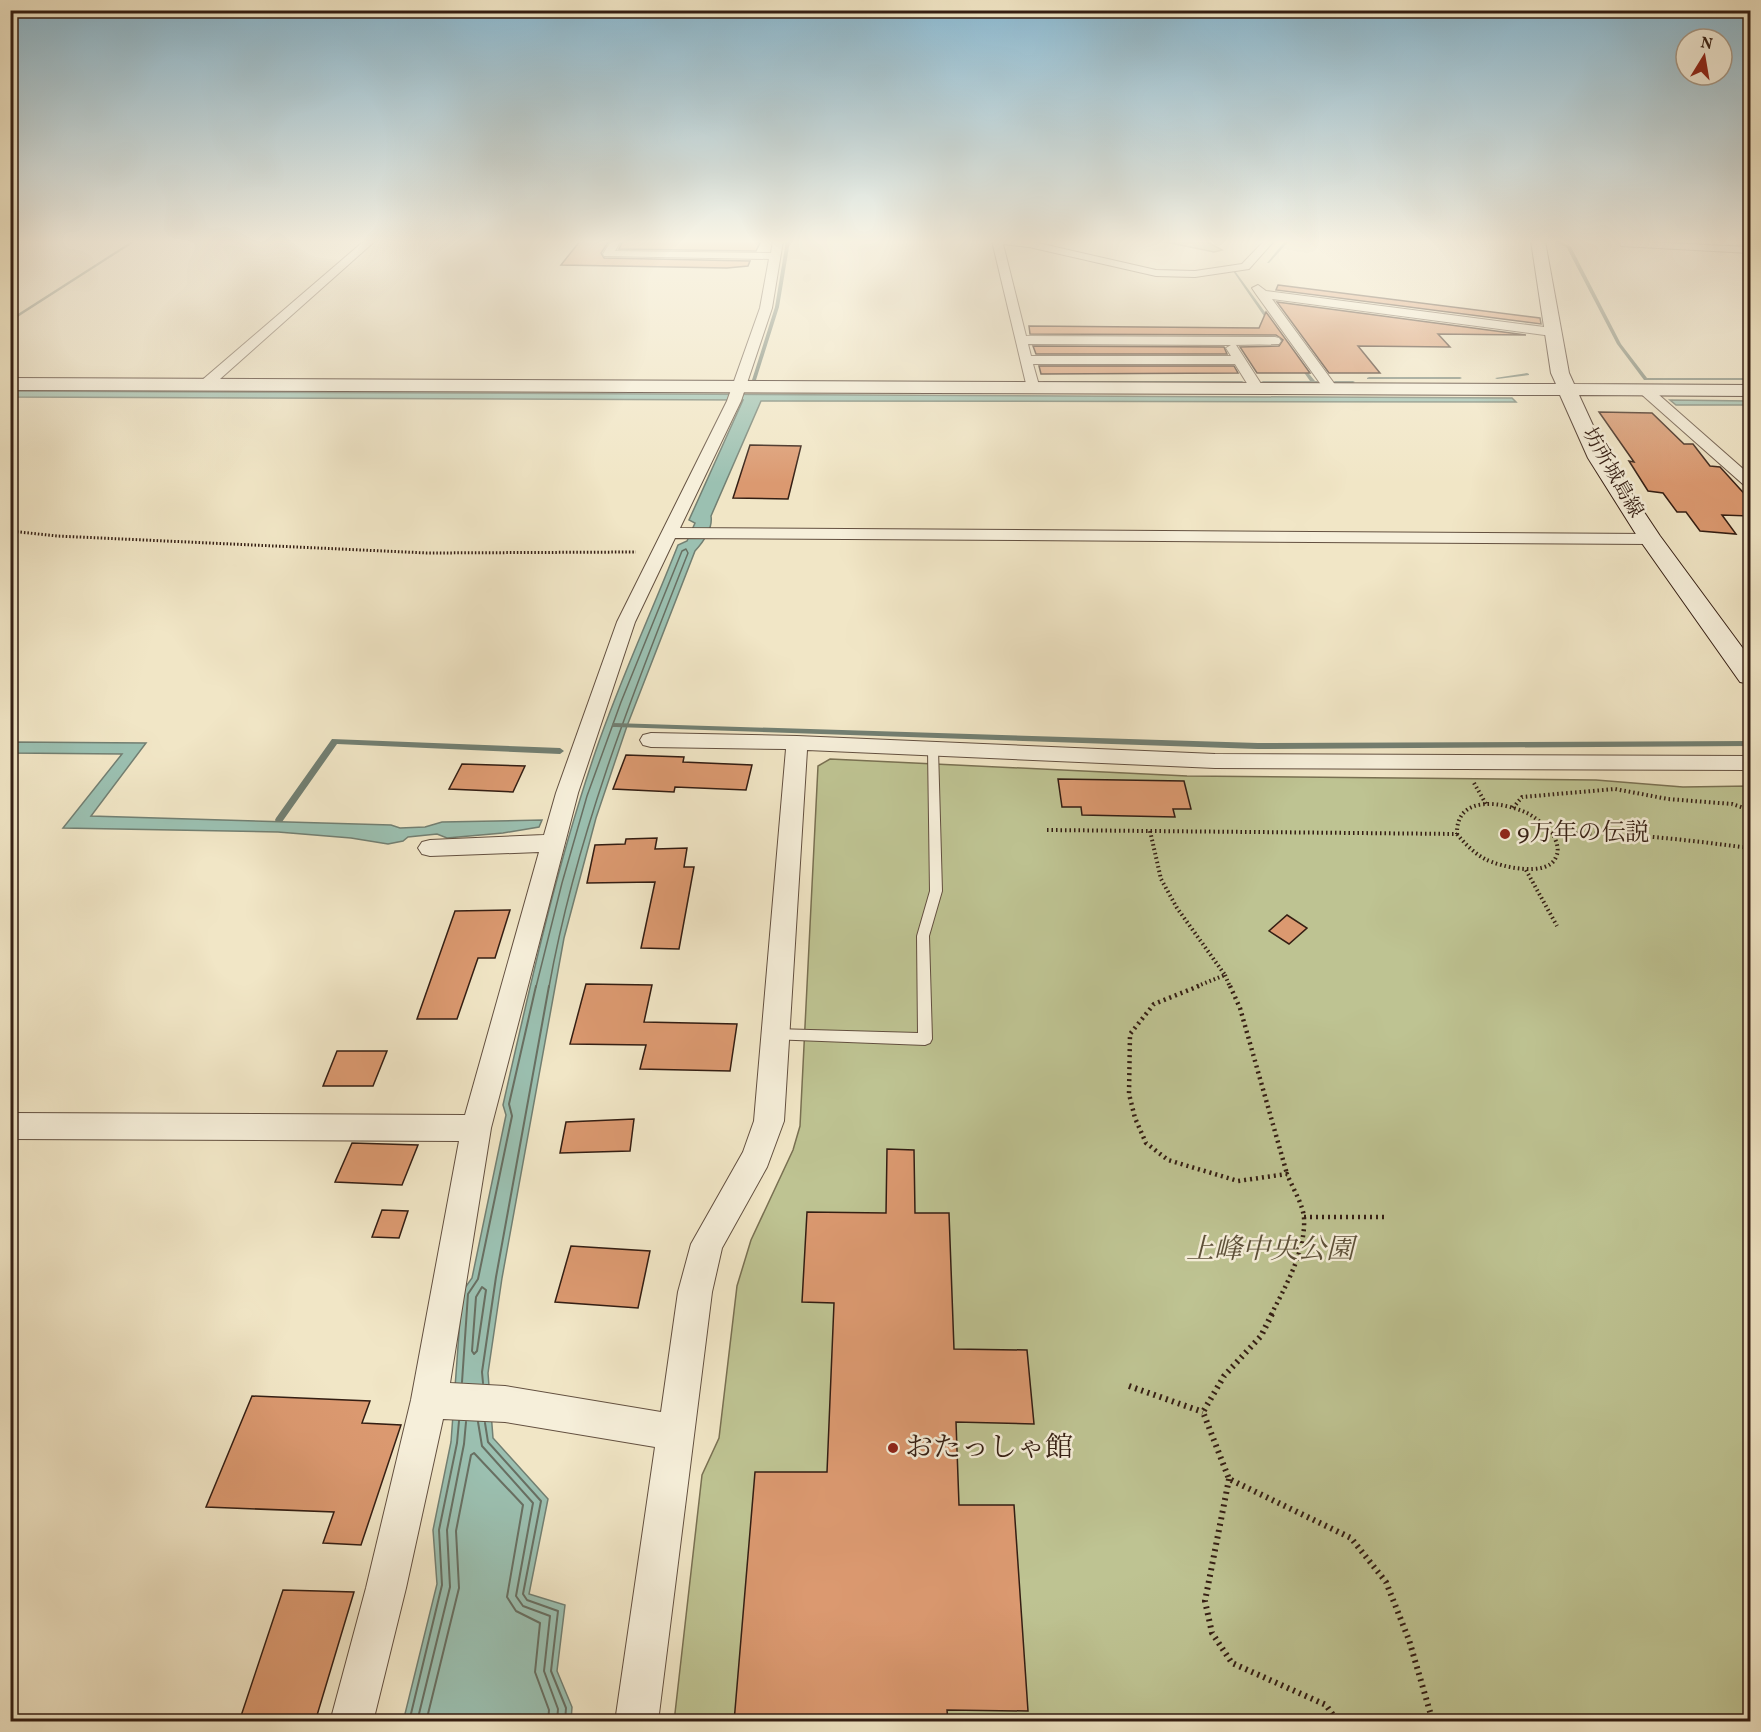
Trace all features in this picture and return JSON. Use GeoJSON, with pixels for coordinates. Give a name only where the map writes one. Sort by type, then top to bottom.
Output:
{"type":"FeatureCollection","features":[{"type":"Feature","properties":{"kind":"main road","name":"坊所城島線"},"geometry":{"type":"LineString","coordinates":[[1552,322],[1560,373],[1598,458],[1651,539],[1750,676]]}},
{"type":"Feature","properties":{"kind":"main road"},"geometry":{"type":"LineString","coordinates":[[10,384],[206,384],[735,394],[1033,389],[1750,390]]}},
{"type":"Feature","properties":{"kind":"street"},"geometry":{"type":"LineString","coordinates":[[206,384],[277,322]]}},
{"type":"Feature","properties":{"kind":"street"},"geometry":{"type":"LineString","coordinates":[[351,1722],[436,1400],[476,1128],[552,843],[626,622],[735,394],[761,322]]}},
{"type":"Feature","properties":{"kind":"street"},"geometry":{"type":"LineString","coordinates":[[1017,322],[1033,389]]}},
{"type":"Feature","properties":{"kind":"street"},"geometry":{"type":"LineString","coordinates":[[1282,322],[1332,390]]}},
{"type":"Feature","properties":{"kind":"street"},"geometry":{"type":"LineString","coordinates":[[1474,322],[1552,332]]}},
{"type":"Feature","properties":{"kind":"street"},"geometry":{"type":"LineString","coordinates":[[1021,340],[1275,341]]}},
{"type":"Feature","properties":{"kind":"street"},"geometry":{"type":"LineString","coordinates":[[1228,341],[1258,390]]}},
{"type":"Feature","properties":{"kind":"street"},"geometry":{"type":"LineString","coordinates":[[1026,360],[1239,360]]}},
{"type":"Feature","properties":{"kind":"street"},"geometry":{"type":"LineString","coordinates":[[1645,390],[1750,483]]}},
{"type":"Feature","properties":{"kind":"street"},"geometry":{"type":"LineString","coordinates":[[665,543],[713,533],[1651,539]]}},
{"type":"Feature","properties":{"kind":"street"},"geometry":{"type":"LineString","coordinates":[[651,740],[797,743],[1215,761],[1750,763]]}},
{"type":"Feature","properties":{"kind":"street"},"geometry":{"type":"LineString","coordinates":[[636,1722],[695,1292],[707,1244],[756,1157],[769,1121],[797,743]]}},
{"type":"Feature","properties":{"kind":"street"},"geometry":{"type":"LineString","coordinates":[[430,849],[552,843]]}},
{"type":"Feature","properties":{"kind":"street"},"geometry":{"type":"LineString","coordinates":[[10,1126],[476,1128]]}},
{"type":"Feature","properties":{"kind":"street"},"geometry":{"type":"LineString","coordinates":[[436,1400],[505,1404],[674,1432]]}},
{"type":"Feature","properties":{"kind":"lane"},"geometry":{"type":"LineString","coordinates":[[775,1035],[925,1038],[923,936],[936,891],[933,749]]}},
{"type":"Feature","properties":{"kind":"path"},"geometry":{"type":"LineString","coordinates":[[10,531],[57,536],[406,553],[665,543]]}},
{"type":"Feature","properties":{"kind":"path"},"geometry":{"type":"LineString","coordinates":[[1513,808],[1522,797],[1615,789],[1634,790],[1668,799],[1732,804],[1750,810]]}},
{"type":"Feature","properties":{"kind":"path"},"geometry":{"type":"LineString","coordinates":[[1486,804],[1513,808],[1543,824],[1553,834],[1559,844],[1558,855],[1553,862],[1540,868],[1526,870],[1509,868],[1492,862],[1466,845],[1457,834],[1457,816],[1464,810],[1486,804]]}},
{"type":"Feature","properties":{"kind":"path"},"geometry":{"type":"LineString","coordinates":[[1047,830],[1457,834]]}},
{"type":"Feature","properties":{"kind":"path"},"geometry":{"type":"LineString","coordinates":[[1150,831],[1161,879],[1177,908],[1225,975],[1240,1008],[1287,1174],[1304,1217],[1300,1246],[1289,1279],[1261,1336],[1224,1376],[1203,1412]]}},
{"type":"Feature","properties":{"kind":"path"},"geometry":{"type":"LineString","coordinates":[[1553,834],[1576,833],[1704,842],[1750,848]]}},
{"type":"Feature","properties":{"kind":"path"},"geometry":{"type":"LineString","coordinates":[[1526,870],[1557,926]]}},
{"type":"Feature","properties":{"kind":"path"},"geometry":{"type":"LineString","coordinates":[[1225,975],[1154,1004],[1130,1034],[1129,1094],[1135,1118],[1146,1143],[1168,1160],[1238,1181],[1287,1174]]}},
{"type":"Feature","properties":{"kind":"path"},"geometry":{"type":"LineString","coordinates":[[1304,1217],[1384,1217]]}},
{"type":"Feature","properties":{"kind":"path"},"geometry":{"type":"LineString","coordinates":[[1129,1386],[1203,1412]]}},
{"type":"Feature","properties":{"kind":"path"},"geometry":{"type":"LineString","coordinates":[[1203,1412],[1228,1479],[1205,1601],[1212,1633],[1232,1663],[1326,1705],[1338,1722]]}},
{"type":"Feature","properties":{"kind":"path"},"geometry":{"type":"LineString","coordinates":[[1228,1479],[1351,1538],[1386,1582],[1409,1640],[1433,1722]]}},
{"type":"Feature","properties":{"kind":"green space","name":"上峰中央公園"},"geometry":{"type":"Polygon","coordinates":[[[830,759],[1187,776],[1596,780],[1683,787],[1750,786],[1750,1721],[674,1722],[702,1475],[719,1438],[737,1286],[751,1240],[793,1150],[800,1126],[818,766],[830,759]]]}},
{"type":"Feature","properties":{"kind":"water"},"geometry":{"type":"Polygon","coordinates":[[[11,391],[1512,398],[1516,402],[761,401],[711,516],[709,530],[695,551],[627,726],[596,818],[564,938],[502,1278],[488,1373],[493,1438],[548,1499],[529,1594],[565,1605],[557,1671],[572,1707],[571,1721],[403,1722],[437,1584],[433,1530],[451,1442],[462,1292],[472,1278],[506,1115],[503,1105],[544,927],[581,796],[604,727],[678,545],[687,541],[695,523],[689,520],[743,400],[11,397],[11,391]]]}},
{"type":"Feature","properties":{"kind":"water"},"geometry":{"type":"Polygon","coordinates":[[[1670,400],[1750,401],[1750,405],[1676,405],[1670,400]]]}},
{"type":"Feature","properties":{"kind":"water"},"geometry":{"type":"Polygon","coordinates":[[[11,742],[146,743],[91,816],[391,825],[400,828],[425,827],[442,822],[542,820],[539,827],[503,833],[447,838],[437,834],[408,837],[403,841],[388,844],[351,838],[278,832],[63,828],[122,754],[11,753],[11,742]]]}},
{"type":"Feature","properties":{"kind":"building"},"geometry":{"type":"Polygon","coordinates":[[[1262,322],[1273,322],[1310,373],[1257,373],[1240,347],[1279,346],[1283,340],[1276,335],[1030,334],[1029,326],[1259,328],[1262,322]]]}},
{"type":"Feature","properties":{"kind":"building"},"geometry":{"type":"Polygon","coordinates":[[[1292,322],[1427,322],[1526,335],[1438,334],[1450,347],[1358,346],[1380,373],[1329,373],[1292,322]]]}},
{"type":"Feature","properties":{"kind":"building"},"geometry":{"type":"Polygon","coordinates":[[[1033,346],[1224,347],[1227,354],[1036,354],[1033,346]]]}},
{"type":"Feature","properties":{"kind":"building"},"geometry":{"type":"Polygon","coordinates":[[[1039,366],[1234,366],[1238,373],[1041,374],[1039,366]]]}},
{"type":"Feature","properties":{"kind":"building"},"geometry":{"type":"Polygon","coordinates":[[[1599,412],[1652,413],[1684,444],[1693,444],[1710,466],[1720,467],[1750,500],[1750,516],[1722,515],[1736,534],[1700,531],[1686,512],[1677,512],[1663,493],[1648,491],[1629,461],[1634,462],[1599,412]]]}},
{"type":"Feature","properties":{"kind":"building"},"geometry":{"type":"Polygon","coordinates":[[[750,445],[801,446],[788,499],[733,498],[750,445]]]}},
{"type":"Feature","properties":{"kind":"building"},"geometry":{"type":"Polygon","coordinates":[[[626,755],[684,757],[683,762],[752,765],[746,790],[675,787],[674,792],[613,789],[626,755]]]}},
{"type":"Feature","properties":{"kind":"building"},"geometry":{"type":"Polygon","coordinates":[[[462,764],[525,766],[513,792],[449,789],[462,764]]]}},
{"type":"Feature","properties":{"kind":"building"},"geometry":{"type":"Polygon","coordinates":[[[1058,779],[1184,781],[1191,809],[1173,809],[1175,817],[1082,815],[1081,807],[1062,807],[1058,779]]]}},
{"type":"Feature","properties":{"kind":"building"},"geometry":{"type":"Polygon","coordinates":[[[657,838],[655,849],[687,848],[684,867],[694,867],[679,949],[641,948],[655,882],[587,883],[595,845],[625,844],[626,839],[657,838]]]}},
{"type":"Feature","properties":{"kind":"building"},"geometry":{"type":"Polygon","coordinates":[[[510,910],[495,958],[478,958],[457,1019],[417,1019],[455,911],[510,910]]]}},
{"type":"Feature","properties":{"kind":"building"},"geometry":{"type":"Polygon","coordinates":[[[1287,915],[1307,928],[1289,944],[1269,931],[1287,915]]]}},
{"type":"Feature","properties":{"kind":"building"},"geometry":{"type":"Polygon","coordinates":[[[586,984],[652,985],[644,1022],[737,1024],[730,1071],[640,1069],[646,1045],[570,1044],[586,984]]]}},
{"type":"Feature","properties":{"kind":"building"},"geometry":{"type":"Polygon","coordinates":[[[337,1051],[387,1051],[373,1086],[323,1086],[337,1051]]]}},
{"type":"Feature","properties":{"kind":"building"},"geometry":{"type":"Polygon","coordinates":[[[634,1119],[630,1151],[560,1153],[566,1122],[634,1119]]]}},
{"type":"Feature","properties":{"kind":"building"},"geometry":{"type":"Polygon","coordinates":[[[352,1143],[418,1145],[402,1185],[335,1182],[352,1143]]]}},
{"type":"Feature","properties":{"kind":"building","name":"おたっしゃ館"},"geometry":{"type":"Polygon","coordinates":[[[887,1149],[914,1150],[915,1213],[949,1213],[954,1349],[1027,1350],[1034,1424],[956,1422],[959,1505],[1014,1505],[1028,1711],[947,1710],[948,1722],[734,1722],[755,1472],[827,1472],[834,1303],[802,1302],[807,1212],[886,1213],[887,1149]]]}},
{"type":"Feature","properties":{"kind":"building"},"geometry":{"type":"Polygon","coordinates":[[[382,1210],[408,1211],[399,1238],[372,1237],[382,1210]]]}},
{"type":"Feature","properties":{"kind":"building"},"geometry":{"type":"Polygon","coordinates":[[[571,1246],[650,1251],[638,1308],[555,1302],[571,1246]]]}},
{"type":"Feature","properties":{"kind":"building"},"geometry":{"type":"Polygon","coordinates":[[[252,1396],[370,1401],[362,1423],[401,1425],[361,1545],[323,1543],[334,1512],[206,1507],[252,1396]]]}},
{"type":"Feature","properties":{"kind":"building"},"geometry":{"type":"Polygon","coordinates":[[[283,1590],[354,1592],[315,1722],[239,1722],[283,1590]]]}},
{"type":"Feature","properties":{"kind":"waterway"},"geometry":{"type":"LineString","coordinates":[[754,380],[772,322]]}},
{"type":"Feature","properties":{"kind":"waterway"},"geometry":{"type":"LineString","coordinates":[[1270,322],[1290,350]]}},
{"type":"Feature","properties":{"kind":"waterway"},"geometry":{"type":"LineString","coordinates":[[1608,322],[1619,344],[1646,379],[1750,379]]}},
{"type":"Feature","properties":{"kind":"waterway"},"geometry":{"type":"LineString","coordinates":[[1300,364],[1314,382]]}},
{"type":"Feature","properties":{"kind":"waterway"},"geometry":{"type":"LineString","coordinates":[[1497,378],[1527,374]]}},
{"type":"Feature","properties":{"kind":"waterway"},"geometry":{"type":"LineString","coordinates":[[1369,378],[1460,378]]}},
{"type":"Feature","properties":{"kind":"waterway"},"geometry":{"type":"LineString","coordinates":[[945,382],[1018,382]]}},
{"type":"Feature","properties":{"kind":"waterway"},"geometry":{"type":"LineString","coordinates":[[1044,382],[1242,382]]}},
{"type":"Feature","properties":{"kind":"waterway"},"geometry":{"type":"LineString","coordinates":[[1263,382],[1314,382]]}},
{"type":"Feature","properties":{"kind":"waterway"},"geometry":{"type":"LineString","coordinates":[[1335,382],[1353,382]]}},
{"type":"Feature","properties":{"kind":"waterway"},"geometry":{"type":"LineString","coordinates":[[616,725],[1258,746],[1750,744]]}},
{"type":"Feature","properties":{"kind":"waterway"},"geometry":{"type":"LineString","coordinates":[[279,820],[335,741],[560,751]]}},
{"type":"Feature","properties":{"kind":"place","name":"9万年の伝説"},"geometry":{"type":"Point","coordinates":[1505,834]}},
{"type":"Feature","properties":{"kind":"place","name":"おたっしゃ館"},"geometry":{"type":"Point","coordinates":[893,1448]}}]}
